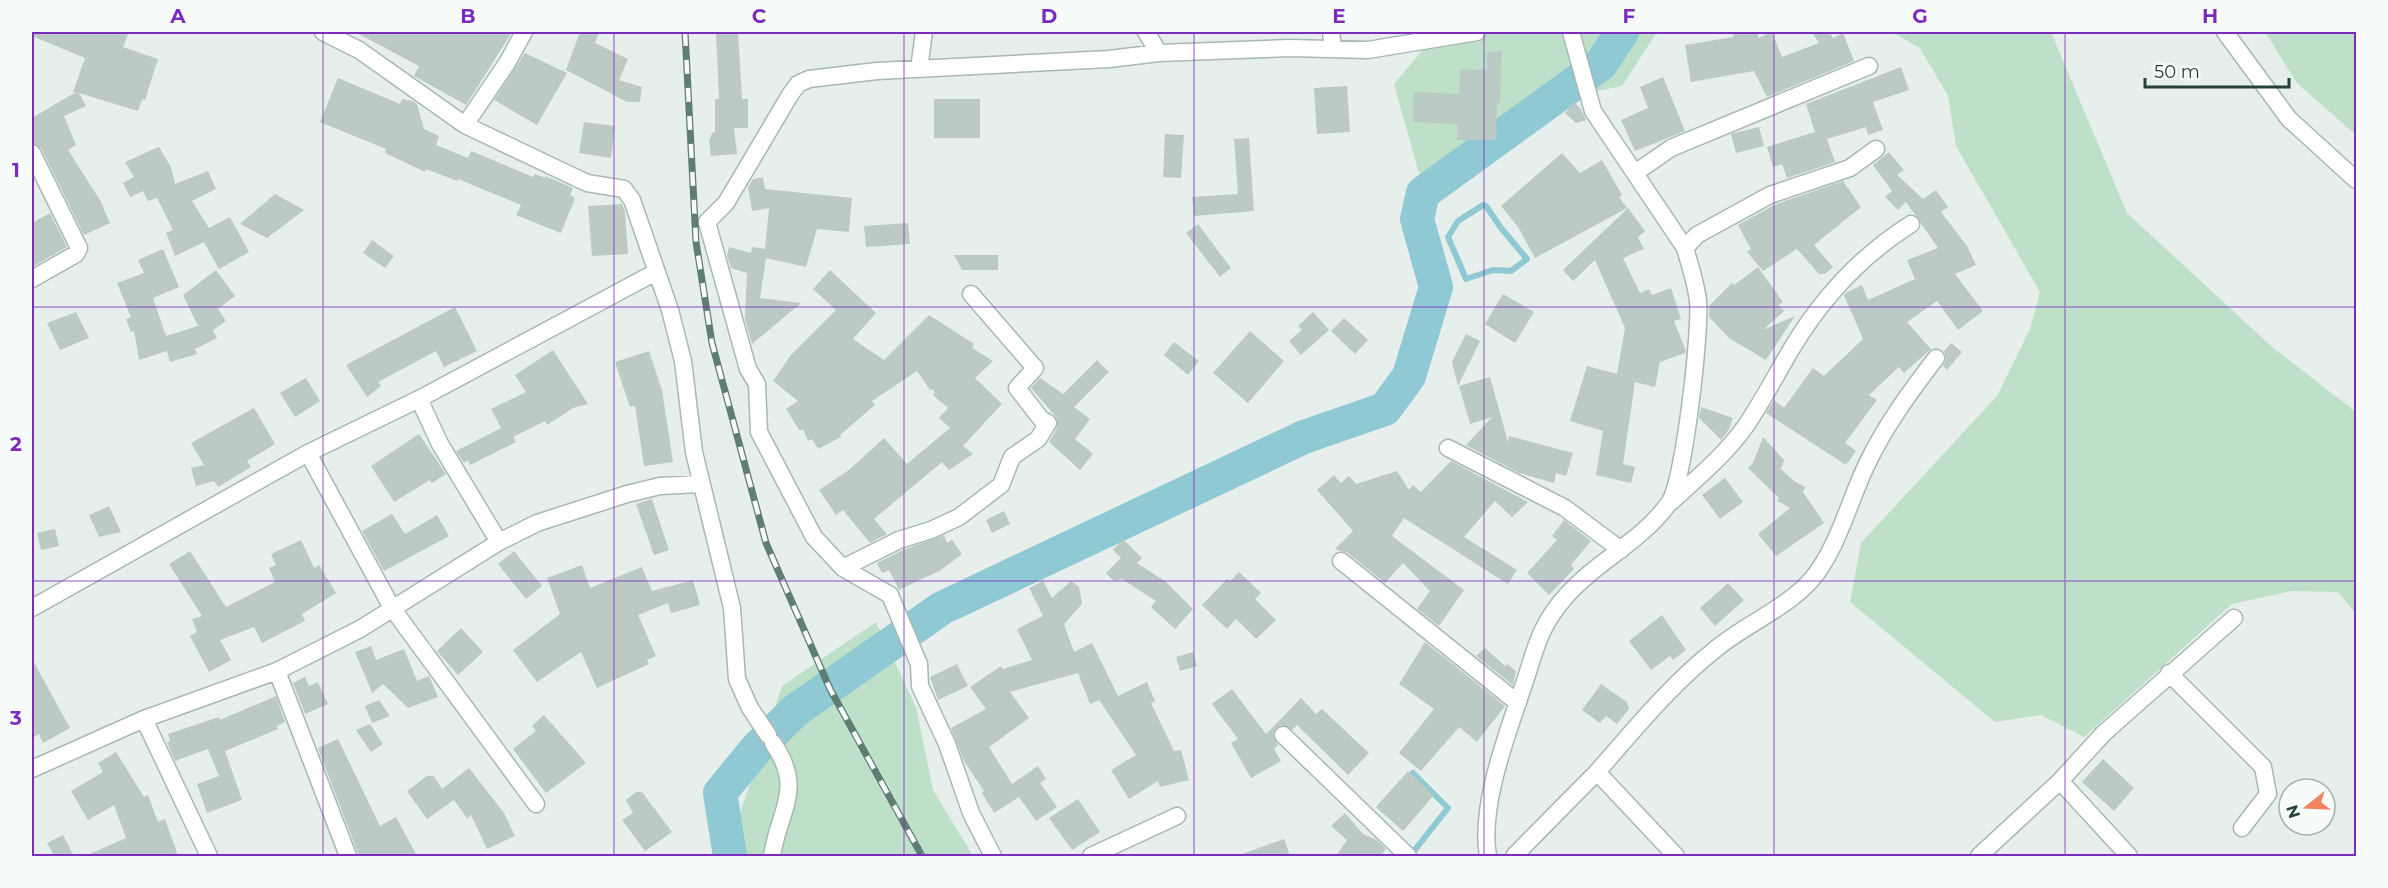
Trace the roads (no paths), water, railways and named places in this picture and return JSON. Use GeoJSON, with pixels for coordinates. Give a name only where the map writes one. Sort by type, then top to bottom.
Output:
{"type":"FeatureCollection","features":[{"type":"Feature","properties":{"kind":"street"},"geometry":{"type":"LineString","coordinates":[[323,32],[358,50],[465,125],[587,183],[624,189],[638,213],[670,310],[683,361],[700,484],[726,575],[732,609],[737,679],[750,708],[781,756],[790,791],[772,856]]}},
{"type":"Feature","properties":{"kind":"street"},"geometry":{"type":"LineString","coordinates":[[465,125],[507,63],[524,32]]}},
{"type":"Feature","properties":{"kind":"street"},"geometry":{"type":"LineString","coordinates":[[919,69],[924,32]]}},
{"type":"Feature","properties":{"kind":"street"},"geometry":{"type":"LineString","coordinates":[[1146,32],[1159,53]]}},
{"type":"Feature","properties":{"kind":"street"},"geometry":{"type":"LineString","coordinates":[[993,856],[971,813],[947,744],[921,686],[919,664],[890,595],[843,568],[814,537],[759,432],[757,384],[748,369],[707,222],[726,203],[798,84],[821,76],[1108,59],[1332,40],[1368,50],[1477,32]]}},
{"type":"Feature","properties":{"kind":"street"},"geometry":{"type":"LineString","coordinates":[[1571,32],[1591,105],[1684,248],[1698,303],[1690,399],[1680,469],[1670,502]]}},
{"type":"Feature","properties":{"kind":"street"},"geometry":{"type":"LineString","coordinates":[[2225,32],[2289,119],[2356,180]]}},
{"type":"Feature","properties":{"kind":"street"},"geometry":{"type":"LineString","coordinates":[[1635,173],[1671,148],[1869,66]]}},
{"type":"Feature","properties":{"kind":"street"},"geometry":{"type":"LineString","coordinates":[[1684,248],[1697,235],[1770,195],[1850,168],[1876,150]]}},
{"type":"Feature","properties":{"kind":"street"},"geometry":{"type":"LineString","coordinates":[[32,153],[79,248],[76,254],[32,279]]}},
{"type":"Feature","properties":{"kind":"street"},"geometry":{"type":"LineString","coordinates":[[1488,856],[1486,825],[1503,752],[1541,633],[1551,615],[1583,580],[1621,550],[1721,456],[1744,428],[1792,347],[1836,287],[1883,241],[1911,224]]}},
{"type":"Feature","properties":{"kind":"street"},"geometry":{"type":"LineString","coordinates":[[32,608],[308,453],[419,399],[656,272]]}},
{"type":"Feature","properties":{"kind":"street"},"geometry":{"type":"LineString","coordinates":[[843,568],[898,540],[932,530],[959,517],[1001,485],[1012,457],[1038,440],[1048,423],[1041,419],[1017,388],[1035,368],[971,294]]}},
{"type":"Feature","properties":{"kind":"street"},"geometry":{"type":"LineString","coordinates":[[1514,856],[1598,772],[1670,689],[1691,669],[1718,647],[1800,591],[1814,577],[1827,555],[1887,426],[1936,358]]}},
{"type":"Feature","properties":{"kind":"street"},"geometry":{"type":"LineString","coordinates":[[419,399],[446,454],[499,542]]}},
{"type":"Feature","properties":{"kind":"street"},"geometry":{"type":"LineString","coordinates":[[1448,447],[1565,508],[1621,550]]}},
{"type":"Feature","properties":{"kind":"street"},"geometry":{"type":"LineString","coordinates":[[308,453],[393,608],[536,804]]}},
{"type":"Feature","properties":{"kind":"street"},"geometry":{"type":"LineString","coordinates":[[32,769],[144,719],[277,671],[360,629],[499,542],[564,513],[660,486],[700,484]]}},
{"type":"Feature","properties":{"kind":"street"},"geometry":{"type":"LineString","coordinates":[[1341,561],[1518,703]]}},
{"type":"Feature","properties":{"kind":"street"},"geometry":{"type":"LineString","coordinates":[[1978,856],[2060,781],[2104,733],[2169,673],[2234,618]]}},
{"type":"Feature","properties":{"kind":"street"},"geometry":{"type":"LineString","coordinates":[[277,671],[348,856]]}},
{"type":"Feature","properties":{"kind":"street"},"geometry":{"type":"LineString","coordinates":[[2169,673],[2263,767],[2268,794],[2242,828]]}},
{"type":"Feature","properties":{"kind":"street"},"geometry":{"type":"LineString","coordinates":[[144,719],[209,856]]}},
{"type":"Feature","properties":{"kind":"street"},"geometry":{"type":"LineString","coordinates":[[1283,735],[1408,856]]}},
{"type":"Feature","properties":{"kind":"street"},"geometry":{"type":"LineString","coordinates":[[1598,772],[1676,856]]}},
{"type":"Feature","properties":{"kind":"street"},"geometry":{"type":"LineString","coordinates":[[2060,781],[2129,856]]}},
{"type":"Feature","properties":{"kind":"street"},"geometry":{"type":"LineString","coordinates":[[1091,856],[1177,816]]}},
{"type":"Feature","properties":{"kind":"waterway"},"geometry":{"type":"LineString","coordinates":[[730,856],[720,793],[757,748],[796,710],[942,608],[1304,437],[1385,409],[1409,376],[1436,287],[1417,219],[1423,193],[1601,64],[1622,32]]}},
{"type":"Feature","properties":{"kind":"waterway"},"geometry":{"type":"LineString","coordinates":[[1483,205],[1527,259],[1511,271],[1493,270],[1466,279],[1448,237],[1458,221],[1483,205]]}},
{"type":"Feature","properties":{"kind":"waterway"},"geometry":{"type":"LineString","coordinates":[[1410,856],[1448,808],[1413,773]]}},
{"type":"Feature","properties":{"kind":"railway"},"geometry":{"type":"LineString","coordinates":[[685,32],[696,242],[712,343],[766,543],[830,689],[922,856]]}}]}
